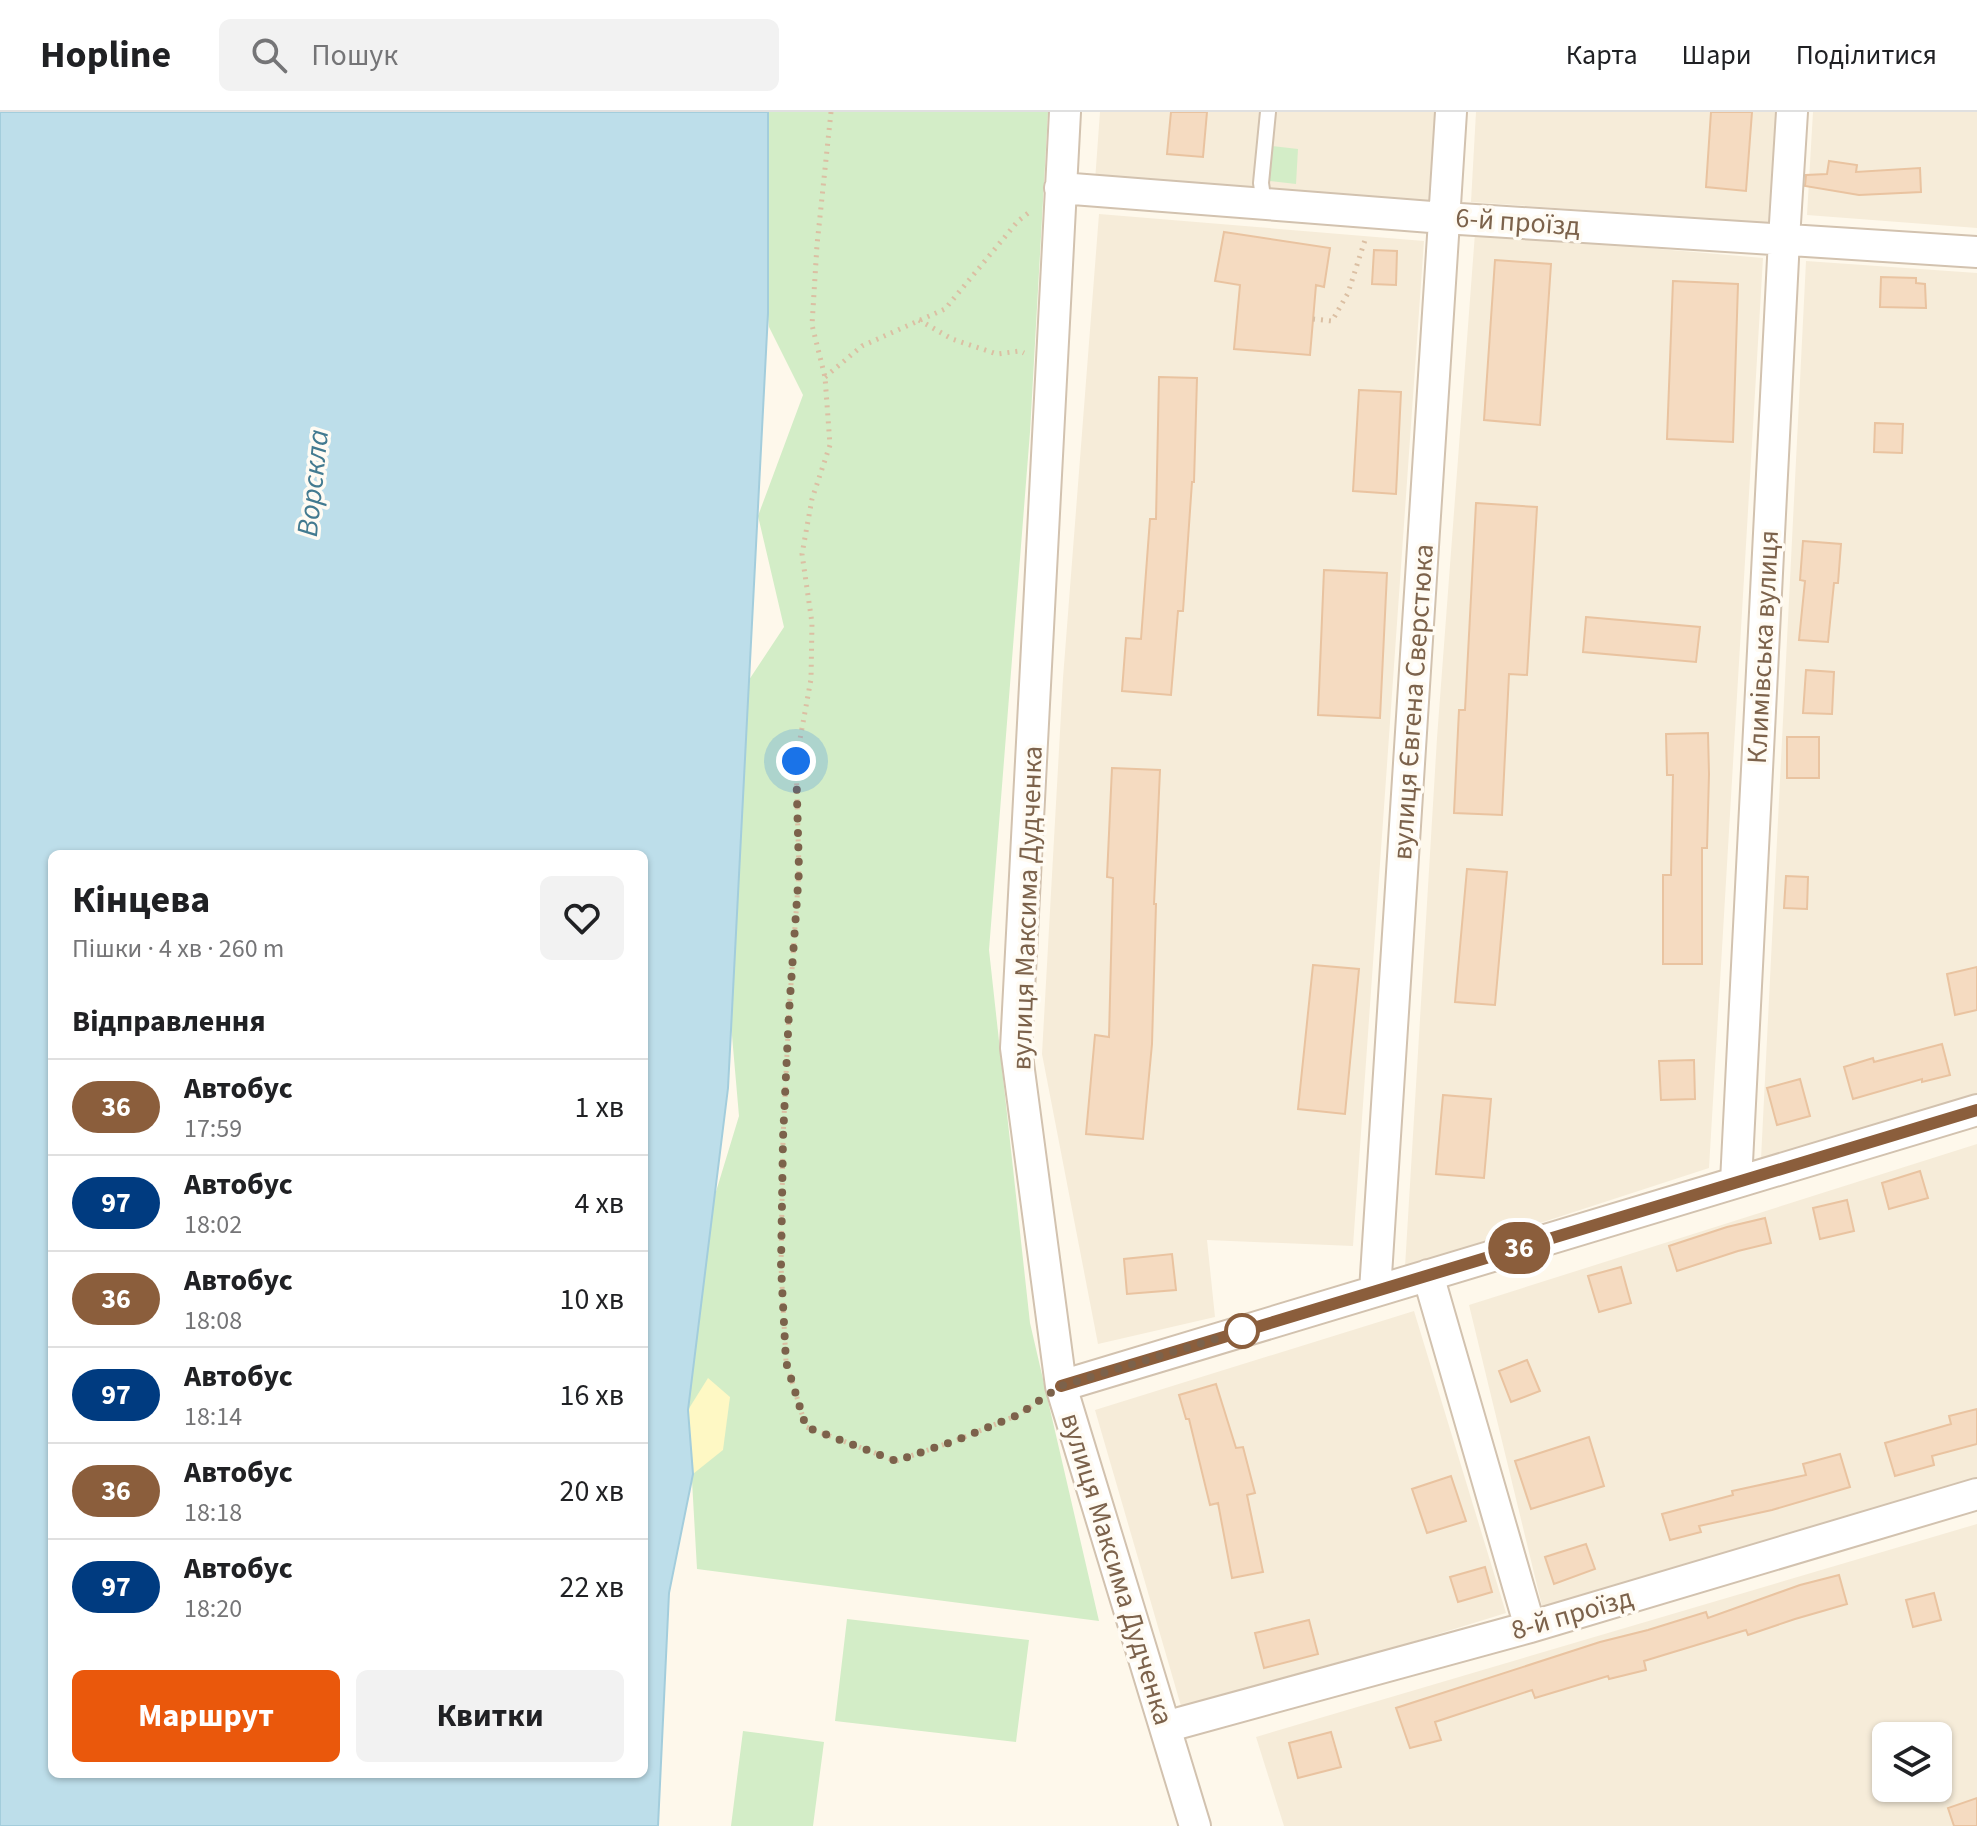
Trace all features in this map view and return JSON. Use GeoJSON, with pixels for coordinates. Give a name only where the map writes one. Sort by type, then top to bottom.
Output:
{"type":"FeatureCollection","features":[{"type":"Feature","properties":{"kind":"street","name":"вулиця Максима Дудченка"},"geometry":{"type":"LineString","coordinates":[[1065,112],[1016,1048],[1061,1386],[1195,1826]]}},
{"type":"Feature","properties":{"kind":"street","name":"вулиця Євгена Сверстюка"},"geometry":{"type":"LineString","coordinates":[[1375,1291],[1451,112]]}},
{"type":"Feature","properties":{"kind":"street","name":"Климівська вулиця"},"geometry":{"type":"LineString","coordinates":[[1736,1182],[1792,112]]}},
{"type":"Feature","properties":{"kind":"street","name":"6-й проїзд"},"geometry":{"type":"LineString","coordinates":[[1060,188],[1444,218],[1977,252]]}},
{"type":"Feature","properties":{"kind":"street"},"geometry":{"type":"LineString","coordinates":[[1061,1386],[1977,1110]]}},
{"type":"Feature","properties":{"kind":"street"},"geometry":{"type":"LineString","coordinates":[[1428,1275],[1530,1627]]}},
{"type":"Feature","properties":{"kind":"street","name":"8-й проїзд"},"geometry":{"type":"LineString","coordinates":[[1165,1727],[1530,1627],[1977,1494]]}},
{"type":"Feature","properties":{"kind":"lane"},"geometry":{"type":"LineString","coordinates":[[1264,204],[1261,183],[1268,112]]}},
{"type":"Feature","properties":{"kind":"path"},"geometry":{"type":"LineString","coordinates":[[831,112],[812,325],[825,377],[830,445],[812,499],[802,554],[812,637],[811,679],[796,761],[799,871],[789,1012],[781,1266],[786,1362],[806,1427],[896,1461],[1018,1415],[1061,1386]]}},
{"type":"Feature","properties":{"kind":"path"},"geometry":{"type":"LineString","coordinates":[[825,377],[862,346],[945,309],[1018,221],[1060,188]]}},
{"type":"Feature","properties":{"kind":"path"},"geometry":{"type":"LineString","coordinates":[[1313,319],[1332,321],[1348,293],[1366,236],[1368,212]]}},
{"type":"Feature","properties":{"kind":"path"},"geometry":{"type":"LineString","coordinates":[[919,320],[952,339],[997,354],[1020,351],[1051,363]]}},
{"type":"Feature","properties":{"kind":"shaded area"},"geometry":{"type":"Polygon","coordinates":[[[1100,112],[1436,112],[1432,202],[1095,181],[1100,112]]]}},
{"type":"Feature","properties":{"kind":"shaded area"},"geometry":{"type":"Polygon","coordinates":[[[1476,112],[1778,112],[1772,223],[1471,202],[1476,112]]]}},
{"type":"Feature","properties":{"kind":"shaded area"},"geometry":{"type":"Polygon","coordinates":[[[1813,112],[1977,112],[1977,228],[1807,215],[1813,112]]]}},
{"type":"Feature","properties":{"kind":"shaded area"},"geometry":{"type":"Polygon","coordinates":[[[1099,214],[1424,241],[1353,1246],[1207,1240],[1215,1317],[1098,1344],[1042,1054],[1063,678],[1099,214]]]}},
{"type":"Feature","properties":{"kind":"shaded area"},"geometry":{"type":"Polygon","coordinates":[[[1475,233],[1763,258],[1709,1168],[1405,1267],[1437,738],[1475,233]]]}},
{"type":"Feature","properties":{"kind":"shaded area"},"geometry":{"type":"Polygon","coordinates":[[[1806,261],[1977,273],[1977,1095],[1761,1159],[1806,261]]]}},
{"type":"Feature","properties":{"kind":"shaded area"},"geometry":{"type":"Polygon","coordinates":[[[1977,1144],[1977,1477],[1543,1610],[1469,1305],[1977,1144]]]}},
{"type":"Feature","properties":{"kind":"shaded area"},"geometry":{"type":"Polygon","coordinates":[[[1414,1311],[1506,1613],[1183,1713],[1095,1410],[1414,1311]]]}},
{"type":"Feature","properties":{"kind":"shaded area"},"geometry":{"type":"Polygon","coordinates":[[[1977,1524],[1977,1826],[1284,1826],[1256,1737],[1977,1524]]]}},
{"type":"Feature","properties":{"kind":"green space"},"geometry":{"type":"Polygon","coordinates":[[[767,112],[1048,112],[1030,432],[989,950],[1030,1323],[1099,1621],[697,1569],[688,1410],[694,1264],[739,1116],[723,932],[737,698],[784,627],[758,516],[803,395],[769,327],[763,253],[767,112]]]}},
{"type":"Feature","properties":{"kind":"green space"},"geometry":{"type":"Polygon","coordinates":[[[1272,146],[1298,149],[1296,184],[1269,181],[1272,146]]]}},
{"type":"Feature","properties":{"kind":"green space"},"geometry":{"type":"Polygon","coordinates":[[[847,1619],[1029,1640],[1016,1742],[835,1721],[847,1619]]]}},
{"type":"Feature","properties":{"kind":"green space"},"geometry":{"type":"Polygon","coordinates":[[[743,1731],[824,1742],[813,1826],[731,1826],[743,1731]]]}},
{"type":"Feature","properties":{"kind":"sand"},"geometry":{"type":"Polygon","coordinates":[[[708,1378],[730,1397],[723,1450],[693,1474],[688,1410],[708,1378]]]}},
{"type":"Feature","properties":{"kind":"water","name":"Ворскла"},"geometry":{"type":"Polygon","coordinates":[[[0,112],[768,112],[768,313],[728,1088],[688,1410],[693,1474],[669,1593],[658,1826],[0,1826],[0,112]]]}},
{"type":"Feature","properties":{"kind":"building"},"geometry":{"type":"Polygon","coordinates":[[[1171,112],[1207,112],[1203,157],[1167,154],[1171,112]]]}},
{"type":"Feature","properties":{"kind":"building"},"geometry":{"type":"Polygon","coordinates":[[[1711,112],[1752,112],[1746,191],[1706,187],[1711,112]]]}},
{"type":"Feature","properties":{"kind":"building"},"geometry":{"type":"Polygon","coordinates":[[[1829,161],[1857,165],[1856,172],[1920,168],[1921,192],[1859,195],[1805,186],[1806,175],[1827,174],[1829,161]]]}},
{"type":"Feature","properties":{"kind":"building"},"geometry":{"type":"Polygon","coordinates":[[[1224,232],[1330,248],[1324,287],[1316,285],[1310,355],[1234,349],[1240,285],[1215,281],[1224,232]]]}},
{"type":"Feature","properties":{"kind":"building"},"geometry":{"type":"Polygon","coordinates":[[[1374,250],[1397,251],[1396,285],[1372,284],[1374,250]]]}},
{"type":"Feature","properties":{"kind":"building"},"geometry":{"type":"Polygon","coordinates":[[[1495,260],[1551,264],[1540,425],[1484,420],[1495,260]]]}},
{"type":"Feature","properties":{"kind":"building"},"geometry":{"type":"Polygon","coordinates":[[[1881,277],[1916,278],[1916,283],[1925,284],[1926,308],[1880,307],[1881,277]]]}},
{"type":"Feature","properties":{"kind":"building"},"geometry":{"type":"Polygon","coordinates":[[[1673,281],[1738,284],[1733,442],[1667,439],[1673,281]]]}},
{"type":"Feature","properties":{"kind":"building"},"geometry":{"type":"Polygon","coordinates":[[[1159,377],[1197,378],[1194,482],[1183,611],[1178,611],[1171,695],[1122,691],[1126,638],[1141,639],[1150,519],[1156,519],[1159,377]]]}},
{"type":"Feature","properties":{"kind":"building"},"geometry":{"type":"Polygon","coordinates":[[[1359,390],[1401,392],[1396,494],[1353,491],[1359,390]]]}},
{"type":"Feature","properties":{"kind":"building"},"geometry":{"type":"Polygon","coordinates":[[[1875,423],[1903,424],[1902,453],[1874,452],[1875,423]]]}},
{"type":"Feature","properties":{"kind":"building"},"geometry":{"type":"Polygon","coordinates":[[[1476,503],[1537,507],[1527,675],[1509,674],[1502,815],[1454,813],[1459,710],[1465,710],[1476,503]]]}},
{"type":"Feature","properties":{"kind":"building"},"geometry":{"type":"Polygon","coordinates":[[[1803,541],[1841,544],[1828,642],[1799,640],[1805,581],[1800,580],[1803,541]]]}},
{"type":"Feature","properties":{"kind":"building"},"geometry":{"type":"Polygon","coordinates":[[[1324,570],[1387,573],[1380,718],[1318,715],[1324,570]]]}},
{"type":"Feature","properties":{"kind":"building"},"geometry":{"type":"Polygon","coordinates":[[[1586,617],[1700,627],[1696,662],[1583,652],[1586,617]]]}},
{"type":"Feature","properties":{"kind":"building"},"geometry":{"type":"Polygon","coordinates":[[[1806,670],[1834,672],[1832,714],[1803,713],[1806,670]]]}},
{"type":"Feature","properties":{"kind":"building"},"geometry":{"type":"Polygon","coordinates":[[[1708,733],[1707,848],[1702,848],[1702,964],[1663,964],[1663,875],[1671,875],[1673,775],[1667,775],[1666,734],[1708,733]]]}},
{"type":"Feature","properties":{"kind":"building"},"geometry":{"type":"Polygon","coordinates":[[[1787,737],[1819,737],[1819,778],[1787,778],[1787,737]]]}},
{"type":"Feature","properties":{"kind":"building"},"geometry":{"type":"Polygon","coordinates":[[[1112,768],[1160,770],[1152,1044],[1143,1139],[1086,1134],[1095,1035],[1109,1037],[1113,878],[1107,877],[1112,768]]]}},
{"type":"Feature","properties":{"kind":"building"},"geometry":{"type":"Polygon","coordinates":[[[1467,869],[1507,872],[1495,1005],[1455,1002],[1467,869]]]}},
{"type":"Feature","properties":{"kind":"building"},"geometry":{"type":"Polygon","coordinates":[[[1786,876],[1808,877],[1807,909],[1784,908],[1786,876]]]}},
{"type":"Feature","properties":{"kind":"building"},"geometry":{"type":"Polygon","coordinates":[[[1313,965],[1359,969],[1345,1114],[1298,1109],[1313,965]]]}},
{"type":"Feature","properties":{"kind":"building"},"geometry":{"type":"Polygon","coordinates":[[[1977,967],[1977,1010],[1955,1015],[1947,974],[1977,967]]]}},
{"type":"Feature","properties":{"kind":"building"},"geometry":{"type":"Polygon","coordinates":[[[1942,1044],[1950,1075],[1922,1082],[1922,1079],[1853,1099],[1844,1067],[1942,1044]]]}},
{"type":"Feature","properties":{"kind":"building"},"geometry":{"type":"Polygon","coordinates":[[[1694,1060],[1695,1099],[1661,1100],[1659,1061],[1694,1060]]]}},
{"type":"Feature","properties":{"kind":"building"},"geometry":{"type":"Polygon","coordinates":[[[1800,1079],[1810,1116],[1777,1125],[1767,1088],[1800,1079]]]}},
{"type":"Feature","properties":{"kind":"building"},"geometry":{"type":"Polygon","coordinates":[[[1443,1095],[1491,1099],[1484,1178],[1436,1174],[1443,1095]]]}},
{"type":"Feature","properties":{"kind":"building"},"geometry":{"type":"Polygon","coordinates":[[[1920,1171],[1928,1198],[1889,1209],[1882,1183],[1920,1171]]]}},
{"type":"Feature","properties":{"kind":"building"},"geometry":{"type":"Polygon","coordinates":[[[1847,1200],[1854,1231],[1820,1239],[1813,1208],[1847,1200]]]}},
{"type":"Feature","properties":{"kind":"building"},"geometry":{"type":"Polygon","coordinates":[[[1765,1218],[1771,1243],[1677,1271],[1669,1246],[1765,1218]]]}},
{"type":"Feature","properties":{"kind":"building"},"geometry":{"type":"Polygon","coordinates":[[[1172,1254],[1176,1290],[1127,1294],[1124,1259],[1172,1254]]]}},
{"type":"Feature","properties":{"kind":"building"},"geometry":{"type":"Polygon","coordinates":[[[1621,1267],[1631,1303],[1599,1312],[1588,1276],[1621,1267]]]}},
{"type":"Feature","properties":{"kind":"building"},"geometry":{"type":"Polygon","coordinates":[[[1527,1360],[1540,1391],[1511,1402],[1499,1371],[1527,1360]]]}},
{"type":"Feature","properties":{"kind":"building"},"geometry":{"type":"Polygon","coordinates":[[[1216,1384],[1236,1448],[1243,1447],[1255,1493],[1247,1495],[1263,1572],[1232,1578],[1218,1503],[1210,1505],[1189,1419],[1186,1419],[1179,1395],[1216,1384]]]}},
{"type":"Feature","properties":{"kind":"building"},"geometry":{"type":"Polygon","coordinates":[[[1977,1409],[1977,1444],[1932,1456],[1934,1465],[1895,1476],[1885,1443],[1951,1424],[1949,1416],[1977,1409]]]}},
{"type":"Feature","properties":{"kind":"building"},"geometry":{"type":"Polygon","coordinates":[[[1589,1437],[1604,1486],[1531,1509],[1515,1461],[1589,1437]]]}},
{"type":"Feature","properties":{"kind":"building"},"geometry":{"type":"Polygon","coordinates":[[[1840,1454],[1850,1487],[1772,1510],[1699,1526],[1701,1532],[1670,1540],[1662,1514],[1733,1495],[1732,1491],[1806,1475],[1803,1464],[1840,1454]]]}},
{"type":"Feature","properties":{"kind":"building"},"geometry":{"type":"Polygon","coordinates":[[[1451,1476],[1466,1521],[1427,1533],[1412,1489],[1451,1476]]]}},
{"type":"Feature","properties":{"kind":"building"},"geometry":{"type":"Polygon","coordinates":[[[1586,1544],[1595,1569],[1554,1584],[1545,1557],[1586,1544]]]}},
{"type":"Feature","properties":{"kind":"building"},"geometry":{"type":"Polygon","coordinates":[[[1485,1567],[1492,1592],[1458,1602],[1450,1577],[1485,1567]]]}},
{"type":"Feature","properties":{"kind":"building"},"geometry":{"type":"Polygon","coordinates":[[[1839,1575],[1847,1604],[1748,1635],[1746,1630],[1644,1661],[1646,1670],[1609,1679],[1608,1676],[1535,1698],[1532,1690],[1435,1722],[1441,1740],[1410,1748],[1396,1708],[1600,1642],[1706,1612],[1708,1618],[1800,1585],[1839,1575]]]}},
{"type":"Feature","properties":{"kind":"building"},"geometry":{"type":"Polygon","coordinates":[[[1934,1593],[1941,1620],[1913,1627],[1906,1600],[1934,1593]]]}},
{"type":"Feature","properties":{"kind":"building"},"geometry":{"type":"Polygon","coordinates":[[[1309,1620],[1318,1654],[1264,1668],[1255,1633],[1309,1620]]]}},
{"type":"Feature","properties":{"kind":"building"},"geometry":{"type":"Polygon","coordinates":[[[1331,1732],[1341,1767],[1298,1778],[1289,1743],[1331,1732]]]}},
{"type":"Feature","properties":{"kind":"building"},"geometry":{"type":"Polygon","coordinates":[[[1977,1798],[1977,1826],[1954,1826],[1948,1808],[1977,1798]]]}},
{"type":"Feature","properties":{"kind":"bus line","name":"36"},"geometry":{"type":"LineString","coordinates":[[1061,1386],[1977,1110]]}},
{"type":"Feature","properties":{"kind":"route"},"geometry":{"type":"LineString","coordinates":[[796,761],[799,871],[783,1138],[781,1266],[786,1362],[806,1427],[896,1461],[1018,1415],[1061,1386],[1242,1331]]}}]}
